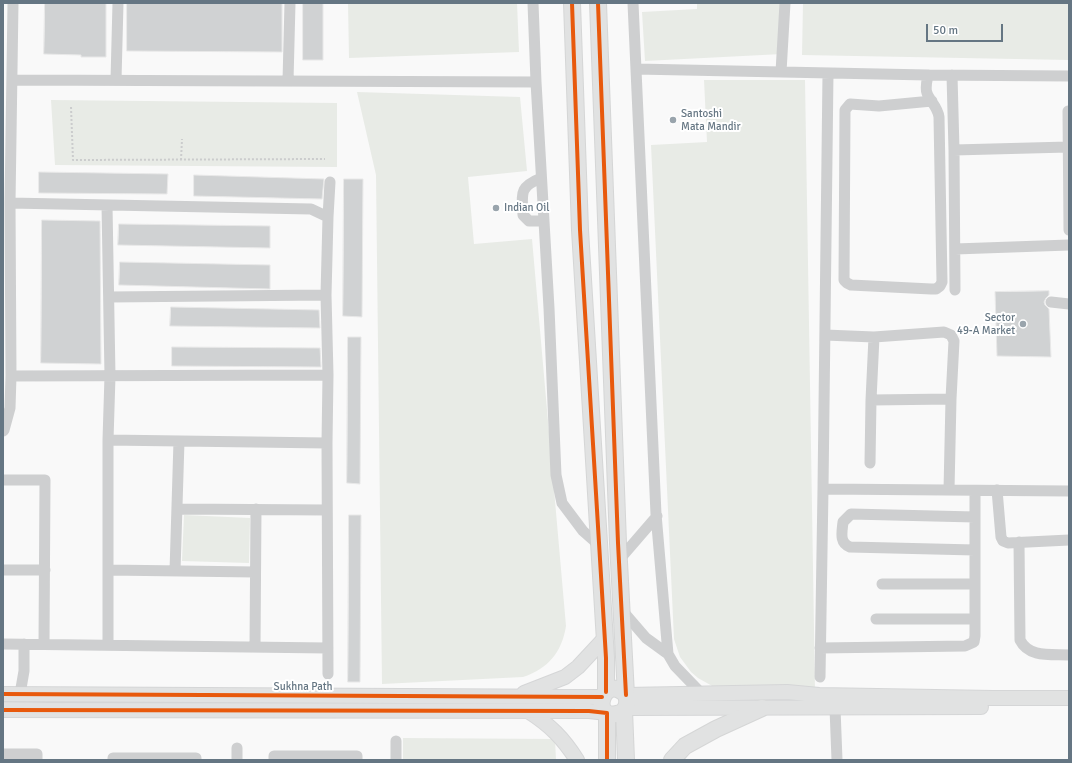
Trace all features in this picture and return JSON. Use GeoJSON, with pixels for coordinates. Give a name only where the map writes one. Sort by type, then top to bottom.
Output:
{"type":"FeatureCollection","features":[{"type":"Feature","properties":{"kind":"highway"},"geometry":{"type":"LineString","coordinates":[[572,3],[580,230],[606,658],[604,694],[601,703],[603,709],[608,713],[613,715],[619,714],[625,704],[622,691],[611,689],[604,694]]}},
{"type":"Feature","properties":{"kind":"highway"},"geometry":{"type":"LineString","coordinates":[[598,3],[626,760]]}},
{"type":"Feature","properties":{"kind":"highway"},"geometry":{"type":"LineString","coordinates":[[672,760],[685,746],[716,729],[762,708]]}},
{"type":"Feature","properties":{"kind":"highway"},"geometry":{"type":"LineString","coordinates":[[607,760],[608,713]]}},
{"type":"Feature","properties":{"kind":"main road"},"geometry":{"type":"LineString","coordinates":[[514,697],[565,677],[578,667],[605,638]]}},
{"type":"Feature","properties":{"kind":"main road"},"geometry":{"type":"LineString","coordinates":[[625,704],[702,694],[787,692],[819,695],[1069,698]]}},
{"type":"Feature","properties":{"kind":"main road","name":"Sukhna Path"},"geometry":{"type":"LineString","coordinates":[[3,694],[514,697],[604,694]]}},
{"type":"Feature","properties":{"kind":"main road"},"geometry":{"type":"LineString","coordinates":[[625,704],[762,708],[1069,707]]}},
{"type":"Feature","properties":{"kind":"main road"},"geometry":{"type":"LineString","coordinates":[[3,710],[588,711],[608,713]]}},
{"type":"Feature","properties":{"kind":"main road"},"geometry":{"type":"LineString","coordinates":[[528,711],[559,734],[577,760]]}},
{"type":"Feature","properties":{"kind":"street"},"geometry":{"type":"LineString","coordinates":[[116,80],[118,3]]}},
{"type":"Feature","properties":{"kind":"street"},"geometry":{"type":"LineString","coordinates":[[288,81],[290,3]]}},
{"type":"Feature","properties":{"kind":"street"},"geometry":{"type":"LineString","coordinates":[[533,3],[556,475],[562,503],[583,531],[600,546]]}},
{"type":"Feature","properties":{"kind":"street"},"geometry":{"type":"LineString","coordinates":[[633,3],[657,516],[668,654]]}},
{"type":"Feature","properties":{"kind":"street"},"geometry":{"type":"LineString","coordinates":[[782,72],[785,3]]}},
{"type":"Feature","properties":{"kind":"street"},"geometry":{"type":"LineString","coordinates":[[3,431],[10,408],[11,376],[7,272],[10,203],[12,80],[10,8]]}},
{"type":"Feature","properties":{"kind":"street"},"geometry":{"type":"LineString","coordinates":[[636,69],[928,75],[1069,76]]}},
{"type":"Feature","properties":{"kind":"street"},"geometry":{"type":"LineString","coordinates":[[820,677],[828,73]]}},
{"type":"Feature","properties":{"kind":"street"},"geometry":{"type":"LineString","coordinates":[[928,75],[927,93],[939,112],[940,117],[942,282],[940,286],[931,289],[851,285],[844,280],[845,110],[850,104],[879,106],[932,101]]}},
{"type":"Feature","properties":{"kind":"street"},"geometry":{"type":"LineString","coordinates":[[952,75],[955,290]]}},
{"type":"Feature","properties":{"kind":"street"},"geometry":{"type":"LineString","coordinates":[[12,80],[536,82]]}},
{"type":"Feature","properties":{"kind":"street"},"geometry":{"type":"LineString","coordinates":[[1068,111],[1069,230]]}},
{"type":"Feature","properties":{"kind":"street"},"geometry":{"type":"LineString","coordinates":[[954,150],[1068,147]]}},
{"type":"Feature","properties":{"kind":"street"},"geometry":{"type":"LineString","coordinates":[[541,178],[529,183],[522,194],[523,215],[529,221],[544,221]]}},
{"type":"Feature","properties":{"kind":"street"},"geometry":{"type":"LineString","coordinates":[[328,674],[328,375],[326,295],[330,182]]}},
{"type":"Feature","properties":{"kind":"street"},"geometry":{"type":"LineString","coordinates":[[10,203],[311,209],[328,217]]}},
{"type":"Feature","properties":{"kind":"street"},"geometry":{"type":"LineString","coordinates":[[107,205],[110,376],[108,440],[108,645]]}},
{"type":"Feature","properties":{"kind":"street"},"geometry":{"type":"LineString","coordinates":[[955,249],[1069,245]]}},
{"type":"Feature","properties":{"kind":"street"},"geometry":{"type":"LineString","coordinates":[[108,297],[326,295]]}},
{"type":"Feature","properties":{"kind":"street"},"geometry":{"type":"LineString","coordinates":[[1051,302],[1069,304]]}},
{"type":"Feature","properties":{"kind":"street"},"geometry":{"type":"LineString","coordinates":[[825,335],[874,337],[944,332],[951,335],[954,341],[949,490]]}},
{"type":"Feature","properties":{"kind":"street"},"geometry":{"type":"LineString","coordinates":[[870,463],[874,337]]}},
{"type":"Feature","properties":{"kind":"street"},"geometry":{"type":"LineString","coordinates":[[11,376],[328,375]]}},
{"type":"Feature","properties":{"kind":"street"},"geometry":{"type":"LineString","coordinates":[[871,400],[951,399]]}},
{"type":"Feature","properties":{"kind":"street"},"geometry":{"type":"LineString","coordinates":[[108,440],[327,443]]}},
{"type":"Feature","properties":{"kind":"street"},"geometry":{"type":"LineString","coordinates":[[175,571],[179,441]]}},
{"type":"Feature","properties":{"kind":"street"},"geometry":{"type":"LineString","coordinates":[[3,480],[45,480],[44,644]]}},
{"type":"Feature","properties":{"kind":"street"},"geometry":{"type":"LineString","coordinates":[[823,489],[1069,491]]}},
{"type":"Feature","properties":{"kind":"street"},"geometry":{"type":"LineString","coordinates":[[997,490],[1001,537],[1003,541],[1008,543],[1069,540]]}},
{"type":"Feature","properties":{"kind":"street"},"geometry":{"type":"LineString","coordinates":[[820,648],[969,645],[974,642],[975,491]]}},
{"type":"Feature","properties":{"kind":"street"},"geometry":{"type":"LineString","coordinates":[[177,509],[327,510]]}},
{"type":"Feature","properties":{"kind":"street"},"geometry":{"type":"LineString","coordinates":[[255,647],[256,509]]}},
{"type":"Feature","properties":{"kind":"street"},"geometry":{"type":"LineString","coordinates":[[975,517],[851,514],[843,522],[842,541],[844,545],[850,548],[975,550]]}},
{"type":"Feature","properties":{"kind":"street"},"geometry":{"type":"LineString","coordinates":[[619,560],[657,516]]}},
{"type":"Feature","properties":{"kind":"street"},"geometry":{"type":"LineString","coordinates":[[1020,542],[1020,640],[1023,647],[1028,651],[1038,654],[1069,655]]}},
{"type":"Feature","properties":{"kind":"street"},"geometry":{"type":"LineString","coordinates":[[3,570],[45,570]]}},
{"type":"Feature","properties":{"kind":"street"},"geometry":{"type":"LineString","coordinates":[[108,570],[255,572]]}},
{"type":"Feature","properties":{"kind":"street"},"geometry":{"type":"LineString","coordinates":[[882,584],[975,584]]}},
{"type":"Feature","properties":{"kind":"street"},"geometry":{"type":"LineString","coordinates":[[621,609],[646,638],[668,654],[676,666],[702,694]]}},
{"type":"Feature","properties":{"kind":"street"},"geometry":{"type":"LineString","coordinates":[[876,619],[975,618]]}},
{"type":"Feature","properties":{"kind":"street"},"geometry":{"type":"LineString","coordinates":[[3,644],[328,648]]}},
{"type":"Feature","properties":{"kind":"street"},"geometry":{"type":"LineString","coordinates":[[20,694],[24,671],[24,644]]}},
{"type":"Feature","properties":{"kind":"street"},"geometry":{"type":"LineString","coordinates":[[835,708],[837,760]]}},
{"type":"Feature","properties":{"kind":"street"},"geometry":{"type":"LineString","coordinates":[[396,741],[396,760]]}},
{"type":"Feature","properties":{"kind":"street"},"geometry":{"type":"LineString","coordinates":[[237,748],[237,760]]}},
{"type":"Feature","properties":{"kind":"street"},"geometry":{"type":"LineString","coordinates":[[3,754],[37,754],[37,760]]}},
{"type":"Feature","properties":{"kind":"street"},"geometry":{"type":"LineString","coordinates":[[274,760],[274,756],[357,756],[357,760]]}},
{"type":"Feature","properties":{"kind":"street"},"geometry":{"type":"LineString","coordinates":[[113,760],[113,758],[169,757],[196,758],[196,760]]}},
{"type":"Feature","properties":{"kind":"path"},"geometry":{"type":"LineString","coordinates":[[71,108],[73,160],[326,159]]}},
{"type":"Feature","properties":{"kind":"path"},"geometry":{"type":"LineString","coordinates":[[181,160],[182,139]]}},
{"type":"Feature","properties":{"kind":"shaded area"},"geometry":{"type":"Polygon","coordinates":[[[348,3],[517,3],[519,52],[349,58],[348,3]]]}},
{"type":"Feature","properties":{"kind":"shaded area"},"geometry":{"type":"Polygon","coordinates":[[[697,3],[782,3],[782,54],[645,61],[642,12],[697,9],[697,3]]]}},
{"type":"Feature","properties":{"kind":"shaded area"},"geometry":{"type":"Polygon","coordinates":[[[803,3],[1069,3],[1069,60],[802,55],[803,3]]]}},
{"type":"Feature","properties":{"kind":"shaded area"},"geometry":{"type":"Polygon","coordinates":[[[704,80],[805,80],[815,690],[714,687],[698,678],[691,672],[680,657],[674,639],[651,145],[707,142],[704,80]]]}},
{"type":"Feature","properties":{"kind":"shaded area"},"geometry":{"type":"Polygon","coordinates":[[[357,92],[520,97],[527,171],[468,177],[474,244],[532,239],[566,626],[561,644],[547,664],[532,674],[523,677],[382,684],[376,175],[357,92]]]}},
{"type":"Feature","properties":{"kind":"shaded area"},"geometry":{"type":"Polygon","coordinates":[[[51,100],[337,103],[337,167],[55,165],[51,100]]]}},
{"type":"Feature","properties":{"kind":"shaded area"},"geometry":{"type":"Polygon","coordinates":[[[184,515],[250,518],[249,563],[182,561],[184,515]]]}},
{"type":"Feature","properties":{"kind":"shaded area"},"geometry":{"type":"Polygon","coordinates":[[[403,738],[555,739],[556,760],[403,760],[403,738]]]}},
{"type":"Feature","properties":{"kind":"building"},"geometry":{"type":"Polygon","coordinates":[[[45,3],[106,3],[106,57],[81,57],[81,55],[44,54],[45,3]]]}},
{"type":"Feature","properties":{"kind":"building"},"geometry":{"type":"Polygon","coordinates":[[[127,3],[282,3],[282,52],[127,51],[127,3]]]}},
{"type":"Feature","properties":{"kind":"building"},"geometry":{"type":"Polygon","coordinates":[[[303,3],[323,3],[323,60],[303,60],[303,3]]]}},
{"type":"Feature","properties":{"kind":"building"},"geometry":{"type":"Polygon","coordinates":[[[39,172],[168,174],[167,194],[39,193],[39,172]]]}},
{"type":"Feature","properties":{"kind":"building"},"geometry":{"type":"Polygon","coordinates":[[[194,175],[324,179],[322,199],[194,196],[194,175]]]}},
{"type":"Feature","properties":{"kind":"building"},"geometry":{"type":"Polygon","coordinates":[[[344,179],[363,179],[362,317],[343,316],[344,179]]]}},
{"type":"Feature","properties":{"kind":"building"},"geometry":{"type":"Polygon","coordinates":[[[42,220],[100,221],[101,364],[41,363],[42,220]]]}},
{"type":"Feature","properties":{"kind":"building"},"geometry":{"type":"Polygon","coordinates":[[[119,224],[270,226],[270,248],[118,245],[119,224]]]}},
{"type":"Feature","properties":{"kind":"building"},"geometry":{"type":"Polygon","coordinates":[[[120,262],[270,265],[270,289],[119,285],[120,262]]]}},
{"type":"Feature","properties":{"kind":"building","name":"Sector 49-A Market"},"geometry":{"type":"Polygon","coordinates":[[[1049,291],[1049,295],[1044,302],[1049,309],[1051,357],[997,356],[995,292],[1049,291]]]}},
{"type":"Feature","properties":{"kind":"building"},"geometry":{"type":"Polygon","coordinates":[[[171,307],[319,310],[320,328],[170,326],[171,307]]]}},
{"type":"Feature","properties":{"kind":"building"},"geometry":{"type":"Polygon","coordinates":[[[348,337],[361,337],[360,484],[347,483],[348,337]]]}},
{"type":"Feature","properties":{"kind":"building"},"geometry":{"type":"Polygon","coordinates":[[[172,347],[320,348],[321,367],[172,366],[172,347]]]}},
{"type":"Feature","properties":{"kind":"building"},"geometry":{"type":"Polygon","coordinates":[[[349,515],[361,515],[360,682],[348,682],[349,515]]]}},
{"type":"Feature","properties":{"kind":"cycle path"},"geometry":{"type":"LineString","coordinates":[[572,3],[580,230],[606,658],[606,692]]}},
{"type":"Feature","properties":{"kind":"cycle path"},"geometry":{"type":"LineString","coordinates":[[598,3],[618,543],[626,695]]}},
{"type":"Feature","properties":{"kind":"cycle path"},"geometry":{"type":"LineString","coordinates":[[3,694],[602,697]]}},
{"type":"Feature","properties":{"kind":"cycle path"},"geometry":{"type":"LineString","coordinates":[[3,710],[589,711],[607,713],[607,760]]}},
{"type":"Feature","properties":{"kind":"place","name":"Santoshi Mata Mandir"},"geometry":{"type":"Point","coordinates":[673,120]}},
{"type":"Feature","properties":{"kind":"place","name":"Indian Oil"},"geometry":{"type":"Point","coordinates":[496,208]}},
{"type":"Feature","properties":{"kind":"place","name":"Sector 49-A Market"},"geometry":{"type":"Point","coordinates":[1023,324]}}]}
